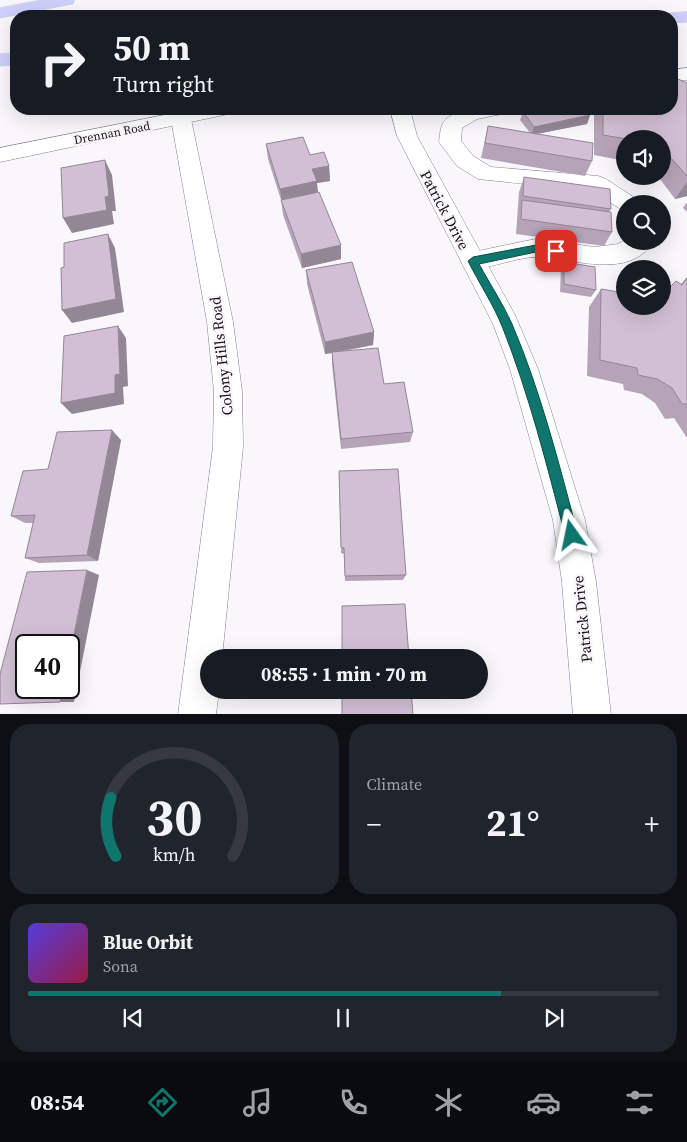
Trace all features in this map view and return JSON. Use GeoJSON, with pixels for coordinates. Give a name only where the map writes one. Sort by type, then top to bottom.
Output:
{"type":"FeatureCollection","features":[{"type":"Feature","properties":{"kind":"highway"},"geometry":{"type":"LineString","coordinates":[[15,10],[67,0]]}},
{"type":"Feature","properties":{"kind":"street","name":"Drennan Road"},"geometry":{"type":"LineString","coordinates":[[0,155],[198,115]]}},
{"type":"Feature","properties":{"kind":"street","name":"Patrick Drive"},"geometry":{"type":"LineString","coordinates":[[402,115],[407,136],[506,323],[524,369],[569,520],[579,582],[592,714]]}},
{"type":"Feature","properties":{"kind":"street"},"geometry":{"type":"LineString","coordinates":[[469,115],[452,125],[450,142],[465,161],[486,174],[598,184],[616,196]]}},
{"type":"Feature","properties":{"kind":"street","name":"Colony Hills Road"},"geometry":{"type":"LineString","coordinates":[[181,119],[220,322],[228,391],[228,447],[197,714]]}},
{"type":"Feature","properties":{"kind":"street"},"geometry":{"type":"LineString","coordinates":[[473,261],[536,248],[595,256],[624,253],[628,250]]}},
{"type":"Feature","properties":{"kind":"building"},"geometry":{"type":"Polygon","coordinates":[[[678,79],[687,83],[687,176],[671,159],[671,130],[616,130],[616,137],[603,135],[603,115],[678,115],[678,79]]]}},
{"type":"Feature","properties":{"kind":"building"},"geometry":{"type":"Polygon","coordinates":[[[525,115],[590,115],[534,127],[525,115]]]}},
{"type":"Feature","properties":{"kind":"building"},"geometry":{"type":"Polygon","coordinates":[[[488,126],[593,143],[592,161],[485,143],[488,126]]]}},
{"type":"Feature","properties":{"kind":"building"},"geometry":{"type":"Polygon","coordinates":[[[303,137],[310,155],[324,152],[329,166],[312,169],[317,181],[280,189],[266,144],[303,137]]]}},
{"type":"Feature","properties":{"kind":"building"},"geometry":{"type":"Polygon","coordinates":[[[105,160],[109,196],[105,197],[107,210],[63,218],[61,168],[105,160]]]}},
{"type":"Feature","properties":{"kind":"building"},"geometry":{"type":"Polygon","coordinates":[[[524,177],[610,189],[611,209],[523,196],[524,177]]]}},
{"type":"Feature","properties":{"kind":"building"},"geometry":{"type":"Polygon","coordinates":[[[319,192],[341,245],[301,254],[281,200],[319,192]]]}},
{"type":"Feature","properties":{"kind":"building"},"geometry":{"type":"Polygon","coordinates":[[[522,200],[611,212],[612,232],[521,219],[522,200]]]}},
{"type":"Feature","properties":{"kind":"building"},"geometry":{"type":"Polygon","coordinates":[[[108,234],[116,299],[62,310],[61,268],[64,267],[64,243],[108,234]]]}},
{"type":"Feature","properties":{"kind":"building"},"geometry":{"type":"Polygon","coordinates":[[[352,262],[374,332],[325,342],[306,270],[352,262]]]}},
{"type":"Feature","properties":{"kind":"building"},"geometry":{"type":"Polygon","coordinates":[[[564,262],[595,267],[596,290],[564,284],[564,262]]]}},
{"type":"Feature","properties":{"kind":"building"},"geometry":{"type":"Polygon","coordinates":[[[687,278],[687,404],[682,404],[672,388],[657,379],[638,375],[637,368],[600,360],[601,289],[616,292],[616,315],[671,315],[671,286],[676,281],[682,285],[687,278]]]}},
{"type":"Feature","properties":{"kind":"building"},"geometry":{"type":"Polygon","coordinates":[[[118,326],[120,374],[115,375],[115,393],[61,403],[64,336],[118,326]]]}},
{"type":"Feature","properties":{"kind":"building"},"geometry":{"type":"Polygon","coordinates":[[[378,348],[384,384],[404,382],[413,432],[341,439],[332,352],[378,348]]]}},
{"type":"Feature","properties":{"kind":"building"},"geometry":{"type":"Polygon","coordinates":[[[112,430],[87,555],[25,558],[35,515],[11,516],[23,471],[48,469],[57,432],[112,430]]]}},
{"type":"Feature","properties":{"kind":"building"},"geometry":{"type":"Polygon","coordinates":[[[398,469],[406,575],[345,576],[344,548],[341,547],[339,471],[398,469]]]}},
{"type":"Feature","properties":{"kind":"building"},"geometry":{"type":"Polygon","coordinates":[[[87,570],[74,634],[15,634],[15,699],[61,699],[60,702],[0,704],[0,674],[27,572],[87,570]]]}},
{"type":"Feature","properties":{"kind":"building"},"geometry":{"type":"Polygon","coordinates":[[[405,604],[408,649],[342,649],[342,606],[405,604]]]}},
{"type":"Feature","properties":{"kind":"building"},"geometry":{"type":"Polygon","coordinates":[[[342,699],[412,699],[413,714],[342,714],[342,699]]]}},
{"type":"Feature","properties":{"kind":"route"},"geometry":{"type":"LineString","coordinates":[[556,251],[536,248],[473,261],[506,323],[524,369],[548,443],[572,535]]}}]}
